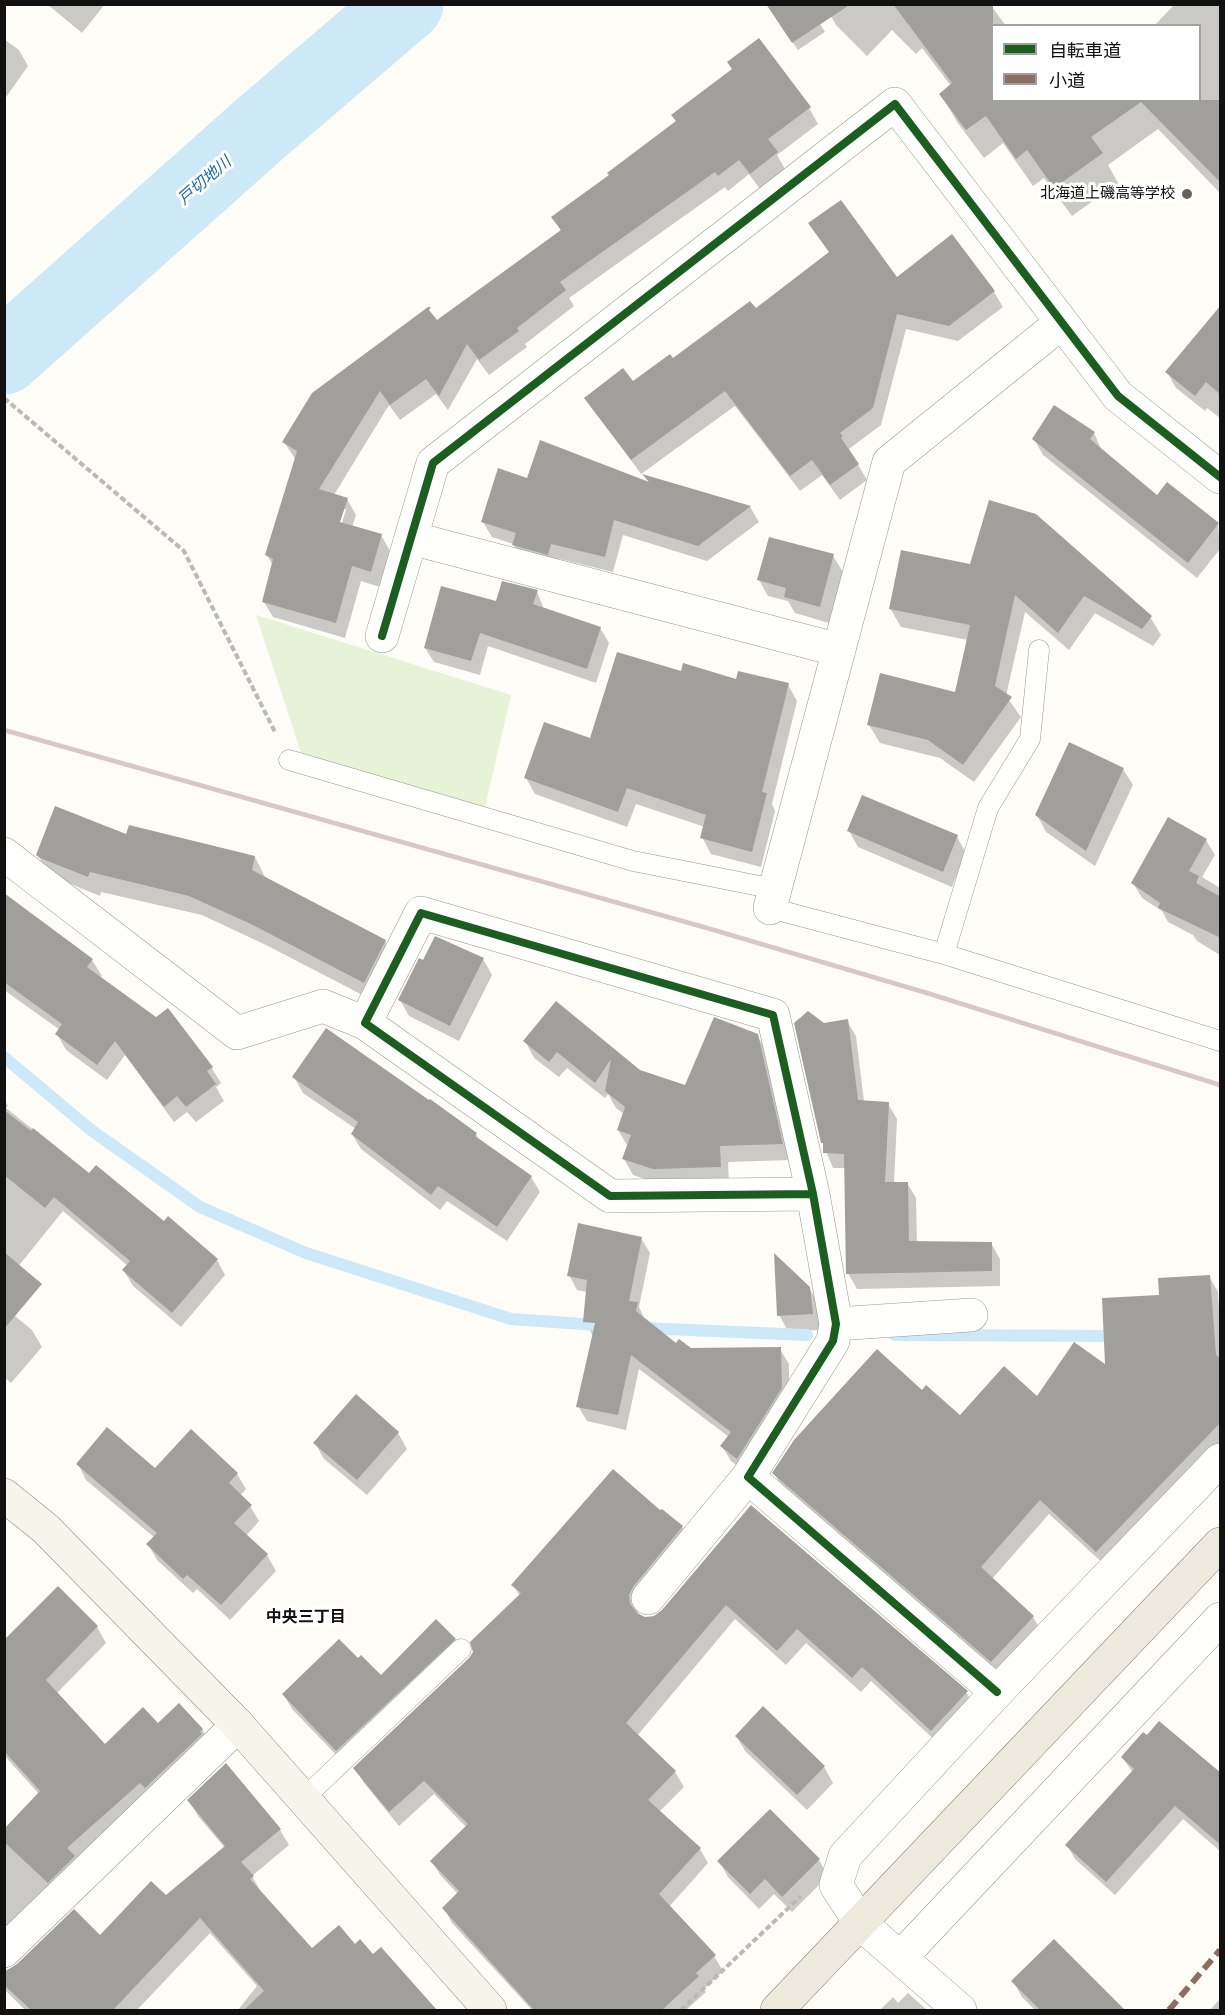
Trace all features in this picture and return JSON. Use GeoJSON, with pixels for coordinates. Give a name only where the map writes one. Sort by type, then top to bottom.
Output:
{"type":"FeatureCollection","features":[{"type":"Feature","properties":{"kind":"main road"},"geometry":{"type":"LineString","coordinates":[[777,2010],[1221,1544]]}},
{"type":"Feature","properties":{"kind":"street"},"geometry":{"type":"LineString","coordinates":[[382,636],[433,463],[895,104],[1118,396],[1221,477]]}},
{"type":"Feature","properties":{"kind":"street"},"geometry":{"type":"LineString","coordinates":[[772,899],[889,462],[1061,323]]}},
{"type":"Feature","properties":{"kind":"street"},"geometry":{"type":"LineString","coordinates":[[411,538],[839,650]]}},
{"type":"Feature","properties":{"kind":"street"},"geometry":{"type":"LineString","coordinates":[[4,854],[237,1033],[323,1006],[365,1023],[610,1196],[813,1194]]}},
{"type":"Feature","properties":{"kind":"street"},"geometry":{"type":"LineString","coordinates":[[365,1023],[421,913],[772,1015],[813,1194],[836,1324],[833,1341],[748,1477],[648,1598]]}},
{"type":"Feature","properties":{"kind":"street"},"geometry":{"type":"LineString","coordinates":[[836,1324],[971,1316]]}},
{"type":"Feature","properties":{"kind":"street"},"geometry":{"type":"LineString","coordinates":[[960,2010],[861,1924],[836,1885],[845,1856],[997,1692],[1221,1460]]}},
{"type":"Feature","properties":{"kind":"street"},"geometry":{"type":"LineString","coordinates":[[748,1477],[997,1692]]}},
{"type":"Feature","properties":{"kind":"street"},"geometry":{"type":"LineString","coordinates":[[4,1495],[46,1529],[238,1725],[490,2010]]}},
{"type":"Feature","properties":{"kind":"street"},"geometry":{"type":"LineString","coordinates":[[901,1958],[1221,1619]]}},
{"type":"Feature","properties":{"kind":"street"},"geometry":{"type":"LineString","coordinates":[[4,1951],[238,1725]]}},
{"type":"Feature","properties":{"kind":"lane"},"geometry":{"type":"LineString","coordinates":[[944,954],[988,808],[1030,739],[1039,650]]}},
{"type":"Feature","properties":{"kind":"lane"},"geometry":{"type":"LineString","coordinates":[[289,760],[633,861],[772,899],[1221,1041]]}},
{"type":"Feature","properties":{"kind":"lane"},"geometry":{"type":"LineString","coordinates":[[304,1798],[461,1649]]}},
{"type":"Feature","properties":{"kind":"path"},"geometry":{"type":"LineString","coordinates":[[4,398],[184,551],[289,760]]}},
{"type":"Feature","properties":{"kind":"green space"},"geometry":{"type":"Polygon","coordinates":[[[256,615],[511,695],[484,811],[305,765],[256,615]]]}},
{"type":"Feature","properties":{"kind":"building"},"geometry":{"type":"Polygon","coordinates":[[[766,4],[851,4],[792,43],[766,4]]]}},
{"type":"Feature","properties":{"kind":"building"},"geometry":{"type":"Polygon","coordinates":[[[893,4],[993,4],[991,102],[1141,102],[1091,137],[1103,153],[1054,188],[1027,150],[1016,159],[986,116],[966,130],[939,94],[952,83],[893,4]]]}},
{"type":"Feature","properties":{"kind":"building"},"geometry":{"type":"Polygon","coordinates":[[[759,38],[811,107],[768,139],[778,152],[750,174],[739,160],[718,176],[715,172],[560,282],[566,290],[517,328],[519,331],[479,360],[467,344],[439,396],[426,379],[390,405],[380,391],[319,489],[348,498],[340,522],[382,534],[371,572],[352,566],[336,623],[262,602],[273,559],[265,555],[297,451],[282,442],[312,393],[428,307],[431,307],[429,310],[437,320],[561,230],[551,217],[609,175],[607,173],[676,121],[671,115],[732,69],[727,62],[759,38]]]}},
{"type":"Feature","properties":{"kind":"building"},"geometry":{"type":"Polygon","coordinates":[[[1221,100],[1221,183],[1141,102],[1221,100]]]}},
{"type":"Feature","properties":{"kind":"building"},"geometry":{"type":"Polygon","coordinates":[[[841,200],[897,277],[952,234],[995,291],[949,326],[897,314],[873,408],[840,433],[859,464],[830,485],[812,460],[790,476],[725,391],[631,460],[584,398],[623,368],[633,381],[670,354],[673,358],[750,301],[756,308],[829,252],[808,223],[841,200]]]}},
{"type":"Feature","properties":{"kind":"building"},"geometry":{"type":"Polygon","coordinates":[[[1221,305],[1221,395],[1206,382],[1195,396],[1165,372],[1221,305]]]}},
{"type":"Feature","properties":{"kind":"building"},"geometry":{"type":"Polygon","coordinates":[[[1054,405],[1095,432],[1090,439],[1157,495],[1167,482],[1219,523],[1188,563],[1032,439],[1054,405]]]}},
{"type":"Feature","properties":{"kind":"building"},"geometry":{"type":"Polygon","coordinates":[[[540,440],[649,482],[642,474],[751,506],[698,546],[614,520],[605,557],[551,544],[548,555],[512,545],[516,533],[481,522],[498,468],[527,478],[540,440]]]}},
{"type":"Feature","properties":{"kind":"building"},"geometry":{"type":"Polygon","coordinates":[[[989,500],[1036,514],[1152,616],[1142,629],[1084,596],[1058,633],[1015,595],[995,686],[1012,697],[963,765],[928,740],[867,725],[880,673],[955,692],[970,625],[889,609],[901,550],[970,564],[989,500]]]}},
{"type":"Feature","properties":{"kind":"building"},"geometry":{"type":"Polygon","coordinates":[[[769,537],[834,554],[820,607],[784,597],[786,588],[757,580],[769,537]]]}},
{"type":"Feature","properties":{"kind":"building"},"geometry":{"type":"Polygon","coordinates":[[[502,581],[538,590],[533,604],[601,627],[587,669],[480,633],[471,661],[424,648],[441,586],[496,601],[502,581]]]}},
{"type":"Feature","properties":{"kind":"building"},"geometry":{"type":"Polygon","coordinates":[[[617,652],[681,671],[683,663],[736,679],[738,671],[789,683],[762,792],[767,793],[752,852],[700,838],[706,815],[627,788],[618,812],[524,778],[544,722],[590,738],[617,652]]]}},
{"type":"Feature","properties":{"kind":"building"},"geometry":{"type":"Polygon","coordinates":[[[1069,742],[1124,768],[1086,851],[1035,815],[1069,742]]]}},
{"type":"Feature","properties":{"kind":"building"},"geometry":{"type":"Polygon","coordinates":[[[862,795],[958,835],[943,872],[847,831],[862,795]]]}},
{"type":"Feature","properties":{"kind":"building"},"geometry":{"type":"Polygon","coordinates":[[[55,806],[126,834],[129,825],[255,856],[252,870],[386,940],[364,983],[253,925],[189,896],[90,872],[88,877],[40,858],[36,855],[55,806]]]}},
{"type":"Feature","properties":{"kind":"building"},"geometry":{"type":"Polygon","coordinates":[[[1168,817],[1207,839],[1189,871],[1199,876],[1196,883],[1221,897],[1221,938],[1158,908],[1160,903],[1131,883],[1168,817]]]}},
{"type":"Feature","properties":{"kind":"building"},"geometry":{"type":"Polygon","coordinates":[[[4,893],[93,959],[87,967],[156,1017],[168,1008],[213,1067],[207,1071],[216,1084],[186,1107],[177,1096],[164,1107],[115,1041],[97,1065],[55,1034],[62,1024],[4,982],[4,893]]]}},
{"type":"Feature","properties":{"kind":"building"},"geometry":{"type":"Polygon","coordinates":[[[435,936],[484,958],[450,1026],[398,1000],[419,958],[423,960],[435,936]]]}},
{"type":"Feature","properties":{"kind":"building"},"geometry":{"type":"Polygon","coordinates":[[[556,1001],[640,1070],[685,1085],[714,1017],[758,1034],[783,1144],[720,1146],[721,1167],[653,1169],[622,1159],[631,1135],[617,1130],[625,1107],[605,1091],[611,1059],[595,1083],[557,1052],[549,1062],[523,1041],[556,1001]]]}},
{"type":"Feature","properties":{"kind":"building"},"geometry":{"type":"Polygon","coordinates":[[[808,1011],[824,1023],[848,1019],[858,1100],[889,1102],[885,1182],[908,1182],[909,1241],[992,1242],[992,1271],[846,1274],[844,1154],[823,1153],[823,1143],[821,1143],[794,1023],[808,1011]]]}},
{"type":"Feature","properties":{"kind":"building"},"geometry":{"type":"Polygon","coordinates":[[[326,1028],[430,1099],[477,1133],[475,1136],[532,1176],[497,1227],[438,1186],[431,1195],[351,1134],[358,1122],[292,1077],[326,1028]]]}},
{"type":"Feature","properties":{"kind":"building"},"geometry":{"type":"Polygon","coordinates":[[[4,1110],[31,1131],[33,1128],[89,1173],[96,1165],[164,1221],[168,1216],[218,1259],[172,1313],[122,1270],[130,1261],[54,1197],[45,1208],[4,1175],[4,1110]]]}},
{"type":"Feature","properties":{"kind":"building"},"geometry":{"type":"Polygon","coordinates":[[[578,1223],[642,1237],[629,1301],[638,1302],[636,1311],[676,1343],[679,1339],[691,1348],[781,1347],[782,1388],[737,1459],[720,1446],[731,1432],[631,1355],[618,1415],[576,1407],[595,1323],[583,1322],[587,1280],[567,1276],[578,1223]]]}},
{"type":"Feature","properties":{"kind":"building"},"geometry":{"type":"Polygon","coordinates":[[[4,1252],[42,1284],[4,1329],[4,1252]]]}},
{"type":"Feature","properties":{"kind":"building"},"geometry":{"type":"Polygon","coordinates":[[[774,1253],[810,1287],[813,1314],[777,1316],[774,1253]]]}},
{"type":"Feature","properties":{"kind":"building"},"geometry":{"type":"Polygon","coordinates":[[[1210,1275],[1216,1355],[1221,1359],[1221,1422],[1096,1552],[1040,1500],[981,1567],[1034,1616],[991,1662],[772,1473],[794,1440],[877,1349],[922,1390],[926,1385],[960,1415],[1004,1366],[1037,1396],[1074,1342],[1105,1364],[1102,1298],[1159,1295],[1158,1278],[1210,1275]]]}},
{"type":"Feature","properties":{"kind":"building"},"geometry":{"type":"Polygon","coordinates":[[[356,1394],[399,1432],[357,1480],[313,1443],[356,1394]]]}},
{"type":"Feature","properties":{"kind":"building"},"geometry":{"type":"Polygon","coordinates":[[[107,1427],[155,1468],[191,1429],[238,1473],[229,1483],[252,1505],[234,1523],[268,1554],[221,1605],[187,1575],[183,1579],[146,1544],[157,1533],[76,1464],[107,1427]]]}},
{"type":"Feature","properties":{"kind":"building"},"geometry":{"type":"Polygon","coordinates":[[[613,1469],[660,1510],[662,1509],[683,1526],[633,1587],[629,1595],[630,1604],[637,1613],[645,1617],[654,1616],[662,1610],[751,1505],[968,1691],[931,1731],[862,1667],[852,1678],[797,1629],[777,1651],[726,1605],[626,1723],[676,1771],[648,1800],[701,1848],[659,1894],[716,1955],[696,1973],[699,1976],[662,2010],[534,2010],[442,1908],[459,1891],[430,1861],[468,1824],[424,1781],[389,1812],[353,1768],[469,1658],[473,1652],[470,1642],[521,1593],[511,1585],[613,1469]]]}},
{"type":"Feature","properties":{"kind":"building"},"geometry":{"type":"Polygon","coordinates":[[[58,1586],[98,1626],[46,1680],[105,1744],[143,1707],[158,1723],[179,1703],[203,1729],[200,1732],[202,1734],[145,1788],[140,1783],[67,1848],[75,1856],[48,1883],[4,1842],[4,1829],[40,1791],[4,1751],[4,1640],[58,1586]]]}},
{"type":"Feature","properties":{"kind":"building"},"geometry":{"type":"Polygon","coordinates":[[[436,1619],[456,1639],[336,1751],[282,1694],[339,1639],[358,1658],[361,1655],[381,1675],[436,1619]]]}},
{"type":"Feature","properties":{"kind":"building"},"geometry":{"type":"Polygon","coordinates":[[[763,1706],[825,1766],[797,1795],[735,1736],[763,1706]]]}},
{"type":"Feature","properties":{"kind":"building"},"geometry":{"type":"Polygon","coordinates":[[[1159,1721],[1221,1773],[1221,1845],[1175,1806],[1106,1882],[1065,1845],[1134,1769],[1121,1757],[1143,1732],[1147,1735],[1159,1721]]]}},
{"type":"Feature","properties":{"kind":"building"},"geometry":{"type":"Polygon","coordinates":[[[226,1763],[281,1829],[241,1862],[254,1876],[250,1879],[312,1948],[339,1925],[355,1944],[360,1939],[373,1954],[381,1947],[437,2010],[244,2010],[264,1991],[200,1918],[113,2010],[31,2010],[4,1985],[4,1972],[17,1964],[74,1909],[100,1935],[151,1881],[166,1895],[225,1846],[187,1800],[226,1763]]]}},
{"type":"Feature","properties":{"kind":"building"},"geometry":{"type":"Polygon","coordinates":[[[770,1809],[820,1859],[782,1897],[765,1879],[750,1894],[717,1861],[770,1809]]]}},
{"type":"Feature","properties":{"kind":"building"},"geometry":{"type":"Polygon","coordinates":[[[1054,1939],[1125,2010],[1040,2010],[1011,1981],[1054,1939]]]}},
{"type":"Feature","properties":{"kind":"waterway","name":"戸切地川"},"geometry":{"type":"LineString","coordinates":[[4,357],[261,128],[406,4]]}},
{"type":"Feature","properties":{"kind":"waterway"},"geometry":{"type":"LineString","coordinates":[[4,1057],[91,1130],[200,1207],[306,1253],[511,1319],[611,1326]]}},
{"type":"Feature","properties":{"kind":"waterway"},"geometry":{"type":"LineString","coordinates":[[643,1328],[807,1335]]}},
{"type":"Feature","properties":{"kind":"waterway"},"geometry":{"type":"LineString","coordinates":[[895,1335],[1120,1336]]}},
{"type":"Feature","properties":{"kind":"railway"},"geometry":{"type":"LineString","coordinates":[[4,730],[707,928],[927,993],[1220,1085]]}},
{"type":"Feature","properties":{"kind":"marked path"},"geometry":{"type":"LineString","coordinates":[[1169,2010],[1220,1950]]}},
{"type":"Feature","properties":{"kind":"cycle path"},"geometry":{"type":"LineString","coordinates":[[382,636],[433,463],[895,104],[1118,396],[1220,477]]}},
{"type":"Feature","properties":{"kind":"cycle path"},"geometry":{"type":"LineString","coordinates":[[813,1194],[610,1196],[365,1023],[421,913],[773,1015],[813,1194],[836,1324],[833,1341],[748,1477],[997,1692]]}},
{"type":"Feature","properties":{"kind":"place","name":"北海道上磯高等学校"},"geometry":{"type":"Point","coordinates":[1187,194]}},
{"type":"Feature","properties":{"kind":"district","name":"中央三丁目"},"geometry":{"type":"Point","coordinates":[306,1618]}}]}
